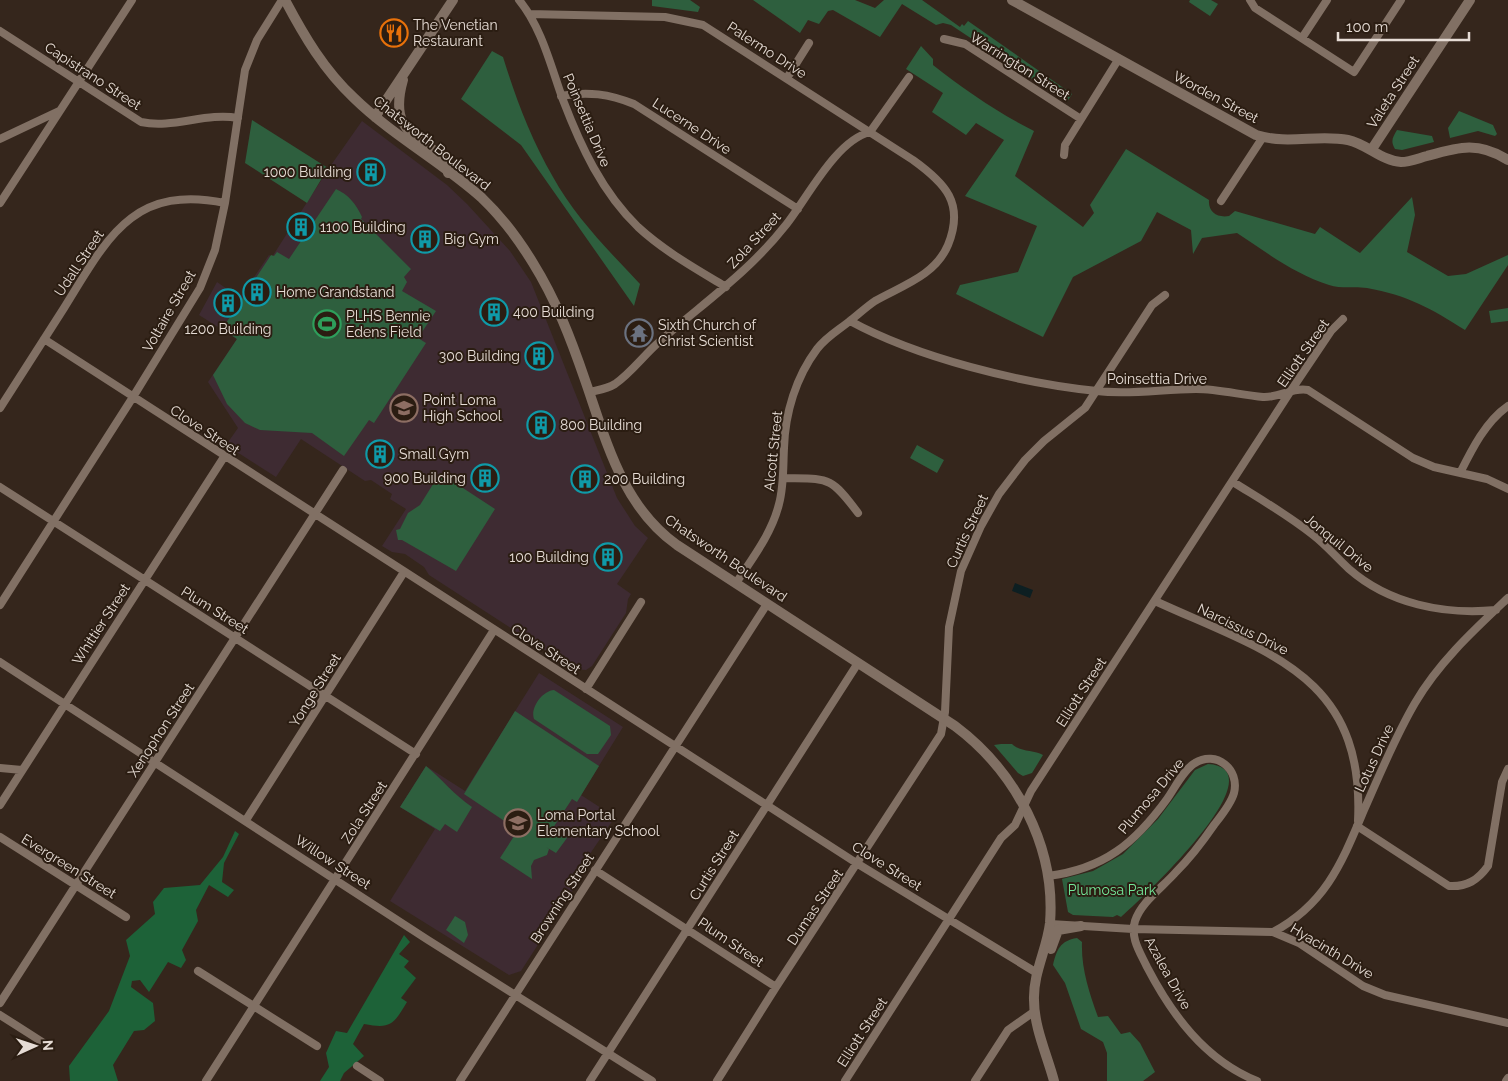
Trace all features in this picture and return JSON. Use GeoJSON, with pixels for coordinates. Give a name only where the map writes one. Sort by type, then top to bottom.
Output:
{"type":"FeatureCollection","features":[{"type":"Feature","properties":{"kind":"main road","name":"Chatsworth Boulevard"},"geometry":{"type":"LineString","coordinates":[[284,0],[310,46],[348,92],[483,200],[526,252],[560,312],[623,481],[636,504],[664,535],[944,719],[986,753],[1008,779],[1024,804],[1039,843],[1048,876],[1050,924],[1037,973],[1034,991],[1034,1011],[1054,1081]]}},
{"type":"Feature","properties":{"kind":"main road"},"geometry":{"type":"LineString","coordinates":[[376,116],[453,0]]}},
{"type":"Feature","properties":{"kind":"main road","name":"Worden Street"},"geometry":{"type":"LineString","coordinates":[[1012,0],[1243,129],[1263,137],[1294,141],[1340,139],[1372,149],[1390,160],[1404,162],[1455,148],[1478,147],[1494,152],[1508,160]]}},
{"type":"Feature","properties":{"kind":"main road","name":"Valeta Street"},"geometry":{"type":"LineString","coordinates":[[1372,149],[1470,0]]}},
{"type":"Feature","properties":{"kind":"main road"},"geometry":{"type":"LineString","coordinates":[[405,72],[399,96],[401,119],[414,137],[445,160],[448,173]]}},
{"type":"Feature","properties":{"kind":"main road"},"geometry":{"type":"LineString","coordinates":[[1041,961],[1051,951],[1058,930],[1081,926]]}},
{"type":"Feature","properties":{"kind":"street"},"geometry":{"type":"LineString","coordinates":[[0,202],[132,0]]}},
{"type":"Feature","properties":{"kind":"street","name":"Voltaire Street"},"geometry":{"type":"LineString","coordinates":[[0,605],[200,288],[215,250],[225,203],[248,63],[257,40],[284,0]]}},
{"type":"Feature","properties":{"kind":"street","name":"Poinsettia Drive"},"geometry":{"type":"LineString","coordinates":[[519,0],[529,14],[590,162],[599,179],[622,211],[658,243],[726,287]]}},
{"type":"Feature","properties":{"kind":"street"},"geometry":{"type":"LineString","coordinates":[[1250,0],[1253,6],[1354,72],[1401,0]]}},
{"type":"Feature","properties":{"kind":"street"},"geometry":{"type":"LineString","coordinates":[[1302,38],[1327,0]]}},
{"type":"Feature","properties":{"kind":"street","name":"Palermo Drive"},"geometry":{"type":"LineString","coordinates":[[529,14],[665,17],[693,22],[718,34],[930,173],[944,185],[952,203]]}},
{"type":"Feature","properties":{"kind":"street","name":"Capistrano Street"},"geometry":{"type":"LineString","coordinates":[[0,31],[141,122],[155,124],[214,116],[238,118]]}},
{"type":"Feature","properties":{"kind":"street","name":"Warrington Street"},"geometry":{"type":"LineString","coordinates":[[944,39],[965,44],[1081,119]]}},
{"type":"Feature","properties":{"kind":"street"},"geometry":{"type":"LineString","coordinates":[[787,78],[809,43]]}},
{"type":"Feature","properties":{"kind":"street"},"geometry":{"type":"LineString","coordinates":[[1064,155],[1065,145],[1118,60]]}},
{"type":"Feature","properties":{"kind":"street","name":"Zola Street"},"geometry":{"type":"LineString","coordinates":[[590,392],[610,387],[618,382],[658,344],[726,287],[768,246],[845,147],[860,135],[870,132],[908,77]]}},
{"type":"Feature","properties":{"kind":"street","name":"Lucerne Drive"},"geometry":{"type":"LineString","coordinates":[[562,96],[591,92],[634,104],[798,209]]}},
{"type":"Feature","properties":{"kind":"street"},"geometry":{"type":"LineString","coordinates":[[0,140],[60,111]]}},
{"type":"Feature","properties":{"kind":"street"},"geometry":{"type":"LineString","coordinates":[[1222,201],[1263,137]]}},
{"type":"Feature","properties":{"kind":"street","name":"Udall Street"},"geometry":{"type":"LineString","coordinates":[[0,408],[97,255],[124,223],[145,210],[170,201],[196,198],[225,203]]}},
{"type":"Feature","properties":{"kind":"street","name":"Alcott Street"},"geometry":{"type":"LineString","coordinates":[[736,583],[774,519],[779,505],[783,478],[786,422],[797,384],[817,349],[828,336],[872,303],[918,278],[938,260],[948,246],[953,227],[952,203]]}},
{"type":"Feature","properties":{"kind":"street","name":"Curtis Street"},"geometry":{"type":"LineString","coordinates":[[944,719],[949,627],[961,571],[994,502],[1012,476],[1044,441],[1083,410],[1152,305],[1165,295]]}},
{"type":"Feature","properties":{"kind":"street","name":"Elliott Street"},"geometry":{"type":"LineString","coordinates":[[846,1081],[1001,838],[1015,825],[1024,804],[1290,392],[1331,331],[1343,319]]}},
{"type":"Feature","properties":{"kind":"street","name":"Poinsettia Drive"},"geometry":{"type":"LineString","coordinates":[[850,321],[897,342],[969,366],[1014,377],[1097,391],[1198,389],[1271,397],[1300,389],[1308,390],[1413,458],[1434,467],[1487,479],[1508,489]]}},
{"type":"Feature","properties":{"kind":"street","name":"Clove Street"},"geometry":{"type":"LineString","coordinates":[[44,339],[224,457],[858,864],[1037,973]]}},
{"type":"Feature","properties":{"kind":"street"},"geometry":{"type":"LineString","coordinates":[[1460,473],[1486,428],[1508,406]]}},
{"type":"Feature","properties":{"kind":"street","name":"Whittier Street"},"geometry":{"type":"LineString","coordinates":[[0,805],[224,457]]}},
{"type":"Feature","properties":{"kind":"street","name":"Xenophon Street"},"geometry":{"type":"LineString","coordinates":[[0,1004],[343,470]]}},
{"type":"Feature","properties":{"kind":"street"},"geometry":{"type":"LineString","coordinates":[[783,478],[817,480],[831,483],[840,490],[858,513]]}},
{"type":"Feature","properties":{"kind":"street","name":"Jonquil Drive"},"geometry":{"type":"LineString","coordinates":[[1233,482],[1315,536],[1350,570],[1382,591],[1433,608],[1466,612],[1496,610]]}},
{"type":"Feature","properties":{"kind":"street","name":"Plum Street"},"geometry":{"type":"LineString","coordinates":[[0,487],[416,754]]}},
{"type":"Feature","properties":{"kind":"street","name":"Yonge Street"},"geometry":{"type":"LineString","coordinates":[[246,820],[404,572]]}},
{"type":"Feature","properties":{"kind":"street","name":"Lotus Drive"},"geometry":{"type":"LineString","coordinates":[[1273,932],[1294,921],[1327,887],[1345,857],[1386,759],[1416,701],[1440,667],[1508,598]]}},
{"type":"Feature","properties":{"kind":"street","name":"Narcissus Drive"},"geometry":{"type":"LineString","coordinates":[[1155,601],[1250,643],[1278,658],[1294,669],[1321,693],[1339,719],[1354,758],[1358,789],[1358,826]]}},
{"type":"Feature","properties":{"kind":"street"},"geometry":{"type":"LineString","coordinates":[[586,689],[641,602]]}},
{"type":"Feature","properties":{"kind":"street","name":"Browning Street"},"geometry":{"type":"LineString","coordinates":[[460,1081],[767,604]]}},
{"type":"Feature","properties":{"kind":"street","name":"Zola Street"},"geometry":{"type":"LineString","coordinates":[[206,1081],[494,630]]}},
{"type":"Feature","properties":{"kind":"street","name":"Willow Street"},"geometry":{"type":"LineString","coordinates":[[0,662],[652,1081]]}},
{"type":"Feature","properties":{"kind":"street","name":"Curtis Street"},"geometry":{"type":"LineString","coordinates":[[590,1081],[858,663]]}},
{"type":"Feature","properties":{"kind":"street","name":"Dumas Street"},"geometry":{"type":"LineString","coordinates":[[718,1081],[776,987],[858,864],[940,734],[944,719]]}},
{"type":"Feature","properties":{"kind":"street","name":"Plumosa Drive"},"geometry":{"type":"LineString","coordinates":[[1048,876],[1080,870],[1110,857],[1142,829],[1191,766],[1208,759],[1224,763],[1232,772],[1235,783],[1231,800],[1178,871],[1142,908],[1133,929]]}},
{"type":"Feature","properties":{"kind":"street"},"geometry":{"type":"LineString","coordinates":[[0,768],[22,770]]}},
{"type":"Feature","properties":{"kind":"street"},"geometry":{"type":"LineString","coordinates":[[1358,826],[1449,886],[1471,883],[1488,866],[1502,782],[1508,769]]}},
{"type":"Feature","properties":{"kind":"street","name":"Evergreen Street"},"geometry":{"type":"LineString","coordinates":[[0,837],[126,916]]}},
{"type":"Feature","properties":{"kind":"street","name":"Plum Street"},"geometry":{"type":"LineString","coordinates":[[595,870],[776,987]]}},
{"type":"Feature","properties":{"kind":"street","name":"Hyacinth Drive"},"geometry":{"type":"LineString","coordinates":[[1050,924],[1133,929],[1273,932],[1299,943],[1363,986],[1385,995],[1508,1023]]}},
{"type":"Feature","properties":{"kind":"street","name":"Azalea Drive"},"geometry":{"type":"LineString","coordinates":[[1133,929],[1136,945],[1158,987],[1178,1018],[1212,1054],[1257,1081]]}},
{"type":"Feature","properties":{"kind":"street"},"geometry":{"type":"LineString","coordinates":[[198,971],[317,1046]]}},
{"type":"Feature","properties":{"kind":"street"},"geometry":{"type":"LineString","coordinates":[[974,1081],[1008,1030],[1034,1011]]}},
{"type":"Feature","properties":{"kind":"street"},"geometry":{"type":"LineString","coordinates":[[0,1015],[48,1045]]}},
{"type":"Feature","properties":{"kind":"street"},"geometry":{"type":"LineString","coordinates":[[357,1066],[380,1081]]}},
{"type":"Feature","properties":{"kind":"shaded area","name":"Point Loma High School"},"geometry":{"type":"Polygon","coordinates":[[[362,121],[447,185],[510,251],[531,282],[617,498],[635,526],[648,538],[617,584],[631,594],[628,599],[626,613],[592,666],[586,670],[574,669],[429,575],[424,567],[405,554],[392,552],[382,546],[406,509],[390,499],[392,494],[371,480],[365,481],[301,439],[276,477],[226,445],[238,428],[208,382],[237,339],[199,315],[217,282],[240,298],[269,255],[272,257],[329,168],[362,121]]]}},
{"type":"Feature","properties":{"kind":"shaded area"},"geometry":{"type":"Polygon","coordinates":[[[1015,583],[1033,590],[1030,598],[1012,591],[1015,583]]]}},
{"type":"Feature","properties":{"kind":"shaded area","name":"Loma Portal Elementary School"},"geometry":{"type":"Polygon","coordinates":[[[539,673],[623,727],[581,795],[615,817],[579,870],[577,884],[521,971],[509,975],[390,901],[435,829],[400,807],[426,766],[465,791],[539,673]]]}},
{"type":"Feature","properties":{"kind":"green space"},"geometry":{"type":"Polygon","coordinates":[[[652,0],[690,0],[700,7],[698,12],[652,6],[652,0]]]}},
{"type":"Feature","properties":{"kind":"green space"},"geometry":{"type":"Polygon","coordinates":[[[753,0],[855,0],[875,8],[884,0],[922,0],[960,27],[962,24],[964,26],[968,21],[1072,94],[1067,102],[951,25],[943,23],[936,25],[902,4],[880,37],[833,10],[828,11],[819,24],[808,20],[800,33],[753,0]]]}},
{"type":"Feature","properties":{"kind":"green space"},"geometry":{"type":"Polygon","coordinates":[[[1190,0],[1211,0],[1218,4],[1210,16],[1189,2],[1190,0]]]}},
{"type":"Feature","properties":{"kind":"green space"},"geometry":{"type":"Polygon","coordinates":[[[921,46],[933,59],[933,65],[995,109],[1034,131],[1015,176],[1083,227],[1094,213],[1090,205],[1126,149],[1209,200],[1210,208],[1217,215],[1229,216],[1235,211],[1315,234],[1320,227],[1360,253],[1412,197],[1415,215],[1407,252],[1448,276],[1466,274],[1508,255],[1508,265],[1465,330],[1430,309],[1407,299],[1367,288],[1334,286],[1305,275],[1237,233],[1202,238],[1193,254],[1191,230],[1157,212],[1141,241],[1073,277],[1043,337],[956,294],[960,285],[1018,272],[1037,226],[965,196],[1004,140],[976,123],[966,135],[932,112],[943,93],[906,69],[921,46]]]}},
{"type":"Feature","properties":{"kind":"green space"},"geometry":{"type":"Polygon","coordinates":[[[492,51],[503,57],[531,133],[545,163],[562,192],[593,233],[640,284],[634,306],[521,145],[461,99],[492,51]]]}},
{"type":"Feature","properties":{"kind":"green space"},"geometry":{"type":"Polygon","coordinates":[[[1459,111],[1493,125],[1497,134],[1495,136],[1478,131],[1450,138],[1448,128],[1459,111]]]}},
{"type":"Feature","properties":{"kind":"green space"},"geometry":{"type":"Polygon","coordinates":[[[252,120],[328,168],[307,203],[245,163],[252,120]]]}},
{"type":"Feature","properties":{"kind":"green space"},"geometry":{"type":"Polygon","coordinates":[[[1397,130],[1432,136],[1434,142],[1402,150],[1395,149],[1392,141],[1397,130]]]}},
{"type":"Feature","properties":{"kind":"green space","name":"PLHS Bennie Edens Field"},"geometry":{"type":"Polygon","coordinates":[[[336,189],[352,200],[360,212],[361,219],[411,269],[404,277],[407,282],[402,291],[436,311],[418,338],[426,343],[374,423],[369,420],[344,456],[312,433],[260,430],[245,423],[227,404],[213,375],[237,339],[222,329],[271,255],[274,256],[277,252],[289,259],[336,189]]]}},
{"type":"Feature","properties":{"kind":"green space"},"geometry":{"type":"Polygon","coordinates":[[[1508,308],[1508,321],[1491,323],[1489,311],[1508,308]]]}},
{"type":"Feature","properties":{"kind":"green space"},"geometry":{"type":"Polygon","coordinates":[[[917,445],[944,460],[937,473],[910,458],[917,445]]]}},
{"type":"Feature","properties":{"kind":"green space"},"geometry":{"type":"Polygon","coordinates":[[[440,473],[495,509],[456,571],[402,540],[398,540],[396,530],[400,529],[408,513],[420,505],[440,473]]]}},
{"type":"Feature","properties":{"kind":"green space"},"geometry":{"type":"Polygon","coordinates":[[[554,690],[610,726],[611,735],[598,754],[587,754],[534,719],[535,705],[545,693],[554,690]]]}},
{"type":"Feature","properties":{"kind":"green space"},"geometry":{"type":"Polygon","coordinates":[[[515,711],[599,766],[577,802],[572,799],[553,828],[567,838],[556,853],[546,847],[549,849],[547,855],[534,860],[531,866],[532,879],[500,858],[518,830],[464,794],[515,711]]]}},
{"type":"Feature","properties":{"kind":"green space"},"geometry":{"type":"Polygon","coordinates":[[[1012,744],[1015,747],[1043,755],[1032,773],[1023,776],[1018,773],[994,745],[1012,744]]]}},
{"type":"Feature","properties":{"kind":"green space","name":"Plumosa Park"},"geometry":{"type":"Polygon","coordinates":[[[1208,764],[1226,771],[1228,788],[1217,811],[1199,837],[1176,863],[1121,917],[1117,915],[1113,917],[1073,915],[1068,912],[1062,879],[1093,871],[1123,854],[1158,819],[1195,770],[1208,764]]]}},
{"type":"Feature","properties":{"kind":"green space"},"geometry":{"type":"Polygon","coordinates":[[[426,766],[472,807],[457,832],[445,824],[440,831],[400,807],[426,766]]]}},
{"type":"Feature","properties":{"kind":"green space"},"geometry":{"type":"Polygon","coordinates":[[[235,831],[239,834],[224,863],[222,882],[234,890],[228,897],[209,885],[196,910],[198,921],[182,950],[186,960],[181,968],[168,962],[149,992],[140,980],[132,981],[131,987],[153,1003],[155,1021],[144,1030],[134,1031],[113,1065],[118,1081],[70,1081],[69,1066],[109,1011],[130,956],[126,940],[155,914],[153,902],[164,888],[200,885],[223,857],[235,831]]]}},
{"type":"Feature","properties":{"kind":"green space"},"geometry":{"type":"Polygon","coordinates":[[[455,916],[465,922],[468,935],[464,943],[446,930],[455,916]]]}},
{"type":"Feature","properties":{"kind":"green space"},"geometry":{"type":"Polygon","coordinates":[[[404,935],[410,942],[399,954],[409,961],[404,967],[416,978],[401,998],[407,1002],[390,1024],[380,1026],[364,1024],[353,1044],[364,1056],[344,1073],[340,1081],[320,1081],[329,1067],[326,1053],[336,1031],[347,1033],[404,935]]]}},
{"type":"Feature","properties":{"kind":"green space"},"geometry":{"type":"Polygon","coordinates":[[[1077,938],[1082,942],[1084,971],[1098,1017],[1108,1016],[1121,1034],[1130,1032],[1140,1043],[1155,1072],[1143,1081],[1107,1081],[1107,1053],[1103,1042],[1081,1029],[1065,983],[1053,965],[1060,947],[1067,941],[1077,938]]]}},
{"type":"Feature","properties":{"kind":"place","name":"The Venetian Restaurant"},"geometry":{"type":"Point","coordinates":[394,33]}},
{"type":"Feature","properties":{"kind":"place","name":"1000 Building"},"geometry":{"type":"Point","coordinates":[371,172]}},
{"type":"Feature","properties":{"kind":"place","name":"1100 Building"},"geometry":{"type":"Point","coordinates":[301,227]}},
{"type":"Feature","properties":{"kind":"place","name":"Big Gym"},"geometry":{"type":"Point","coordinates":[425,239]}},
{"type":"Feature","properties":{"kind":"place","name":"Home Grandstand"},"geometry":{"type":"Point","coordinates":[257,292]}},
{"type":"Feature","properties":{"kind":"place","name":"1200 Building"},"geometry":{"type":"Point","coordinates":[228,303]}},
{"type":"Feature","properties":{"kind":"place","name":"400 Building"},"geometry":{"type":"Point","coordinates":[494,312]}},
{"type":"Feature","properties":{"kind":"place","name":"PLHS Bennie Edens Field"},"geometry":{"type":"Point","coordinates":[327,324]}},
{"type":"Feature","properties":{"kind":"place","name":"Sixth Church of Christ Scientist"},"geometry":{"type":"Point","coordinates":[639,333]}},
{"type":"Feature","properties":{"kind":"place","name":"300 Building"},"geometry":{"type":"Point","coordinates":[539,356]}},
{"type":"Feature","properties":{"kind":"place","name":"Point Loma High School"},"geometry":{"type":"Point","coordinates":[404,408]}},
{"type":"Feature","properties":{"kind":"place","name":"800 Building"},"geometry":{"type":"Point","coordinates":[541,425]}},
{"type":"Feature","properties":{"kind":"place","name":"Small Gym"},"geometry":{"type":"Point","coordinates":[380,454]}},
{"type":"Feature","properties":{"kind":"place","name":"900 Building"},"geometry":{"type":"Point","coordinates":[485,478]}},
{"type":"Feature","properties":{"kind":"place","name":"200 Building"},"geometry":{"type":"Point","coordinates":[585,479]}},
{"type":"Feature","properties":{"kind":"place","name":"100 Building"},"geometry":{"type":"Point","coordinates":[608,557]}},
{"type":"Feature","properties":{"kind":"place","name":"Loma Portal Elementary School"},"geometry":{"type":"Point","coordinates":[518,823]}}]}
